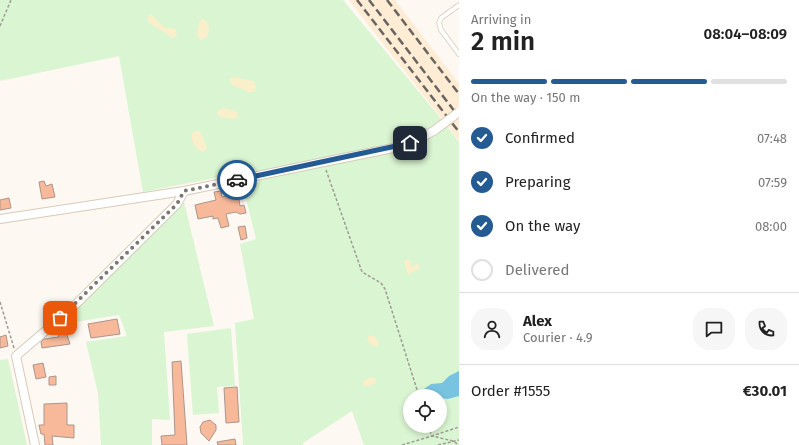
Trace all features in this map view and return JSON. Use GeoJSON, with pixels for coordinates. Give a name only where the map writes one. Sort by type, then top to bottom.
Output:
{"type":"FeatureCollection","features":[{"type":"Feature","properties":{"kind":"street"},"geometry":{"type":"LineString","coordinates":[[0,219],[184,191],[398,147],[421,138],[435,130],[459,112]]}},
{"type":"Feature","properties":{"kind":"street"},"geometry":{"type":"LineString","coordinates":[[35,445],[16,356],[71,309],[177,204],[184,191]]}},
{"type":"Feature","properties":{"kind":"lane"},"geometry":{"type":"LineString","coordinates":[[459,5],[441,18],[439,23],[441,30],[459,54]]}},
{"type":"Feature","properties":{"kind":"path"},"geometry":{"type":"LineString","coordinates":[[0,26],[11,0]]}},
{"type":"Feature","properties":{"kind":"path"},"geometry":{"type":"LineString","coordinates":[[324,162],[362,272],[380,283],[385,289],[417,389]]}},
{"type":"Feature","properties":{"kind":"path"},"geometry":{"type":"LineString","coordinates":[[0,302],[16,356]]}},
{"type":"Feature","properties":{"kind":"path"},"geometry":{"type":"LineString","coordinates":[[402,445],[459,427]]}},
{"type":"Feature","properties":{"kind":"path"},"geometry":{"type":"LineString","coordinates":[[432,436],[453,441],[459,445]]}},
{"type":"Feature","properties":{"kind":"path"},"geometry":{"type":"LineString","coordinates":[[438,445],[459,440]]}},
{"type":"Feature","properties":{"kind":"shaded area"},"geometry":{"type":"Polygon","coordinates":[[[349,0],[395,0],[459,84],[459,141],[349,0]]]}},
{"type":"Feature","properties":{"kind":"green space"},"geometry":{"type":"Polygon","coordinates":[[[0,0],[343,0],[459,142],[459,445],[364,445],[352,411],[303,443],[303,445],[243,445],[235,323],[254,319],[240,244],[256,239],[242,183],[259,182],[256,170],[143,192],[119,56],[0,81],[0,0]]]}},
{"type":"Feature","properties":{"kind":"green space"},"geometry":{"type":"Polygon","coordinates":[[[184,202],[214,326],[164,332],[170,420],[152,419],[152,445],[101,445],[98,393],[86,342],[127,336],[119,315],[75,322],[71,313],[184,202]]]}},
{"type":"Feature","properties":{"kind":"green space"},"geometry":{"type":"Polygon","coordinates":[[[231,328],[235,386],[217,387],[219,413],[193,415],[187,334],[231,328]]]}},
{"type":"Feature","properties":{"kind":"green space"},"geometry":{"type":"Polygon","coordinates":[[[8,359],[27,445],[0,445],[0,360],[8,359]]]}},
{"type":"Feature","properties":{"kind":"sand"},"geometry":{"type":"Polygon","coordinates":[[[151,14],[164,27],[176,29],[176,36],[172,38],[151,24],[147,17],[151,14]]]}},
{"type":"Feature","properties":{"kind":"sand"},"geometry":{"type":"Polygon","coordinates":[[[203,19],[208,25],[209,32],[207,37],[201,40],[197,34],[199,22],[203,19]]]}},
{"type":"Feature","properties":{"kind":"sand"},"geometry":{"type":"Polygon","coordinates":[[[234,77],[253,81],[256,86],[255,91],[248,92],[232,85],[229,79],[234,77]]]}},
{"type":"Feature","properties":{"kind":"sand"},"geometry":{"type":"Polygon","coordinates":[[[223,108],[236,111],[238,116],[235,119],[220,117],[217,114],[217,111],[223,108]]]}},
{"type":"Feature","properties":{"kind":"sand"},"geometry":{"type":"Polygon","coordinates":[[[197,130],[200,131],[207,148],[204,152],[196,148],[192,139],[192,133],[197,130]]]}},
{"type":"Feature","properties":{"kind":"sand"},"geometry":{"type":"Polygon","coordinates":[[[407,259],[411,261],[411,267],[417,263],[420,267],[408,275],[404,262],[407,259]]]}},
{"type":"Feature","properties":{"kind":"sand"},"geometry":{"type":"Polygon","coordinates":[[[369,335],[374,336],[379,342],[377,347],[371,345],[367,340],[369,335]]]}},
{"type":"Feature","properties":{"kind":"sand"},"geometry":{"type":"Polygon","coordinates":[[[371,377],[376,379],[376,383],[369,386],[364,386],[364,381],[371,377]]]}},
{"type":"Feature","properties":{"kind":"water"},"geometry":{"type":"Polygon","coordinates":[[[459,371],[459,396],[447,399],[447,389],[424,389],[431,384],[442,383],[449,376],[459,371]]]}},
{"type":"Feature","properties":{"kind":"building"},"geometry":{"type":"Polygon","coordinates":[[[44,181],[46,186],[52,184],[55,197],[42,199],[39,182],[44,181]]]}},
{"type":"Feature","properties":{"kind":"building"},"geometry":{"type":"Polygon","coordinates":[[[221,191],[222,197],[238,193],[240,206],[244,205],[246,213],[240,214],[236,212],[226,214],[229,226],[221,228],[218,218],[213,219],[213,216],[198,219],[195,205],[216,200],[214,192],[221,191]]]}},
{"type":"Feature","properties":{"kind":"building"},"geometry":{"type":"Polygon","coordinates":[[[9,198],[11,208],[0,210],[0,200],[9,198]]]}},
{"type":"Feature","properties":{"kind":"building"},"geometry":{"type":"Polygon","coordinates":[[[245,226],[247,238],[241,240],[238,227],[245,226]]]}},
{"type":"Feature","properties":{"kind":"building"},"geometry":{"type":"Polygon","coordinates":[[[117,319],[120,334],[91,338],[88,324],[117,319]]]}},
{"type":"Feature","properties":{"kind":"building"},"geometry":{"type":"Polygon","coordinates":[[[63,323],[70,344],[42,348],[41,342],[44,339],[59,337],[56,329],[63,323]]]}},
{"type":"Feature","properties":{"kind":"building"},"geometry":{"type":"Polygon","coordinates":[[[6,335],[8,346],[0,348],[0,337],[6,335]]]}},
{"type":"Feature","properties":{"kind":"building"},"geometry":{"type":"Polygon","coordinates":[[[181,361],[187,445],[162,445],[161,436],[175,435],[172,362],[181,361]]]}},
{"type":"Feature","properties":{"kind":"building"},"geometry":{"type":"Polygon","coordinates":[[[43,363],[46,377],[36,379],[33,365],[43,363]]]}},
{"type":"Feature","properties":{"kind":"building"},"geometry":{"type":"Polygon","coordinates":[[[56,376],[56,385],[49,385],[49,377],[56,376]]]}},
{"type":"Feature","properties":{"kind":"building"},"geometry":{"type":"Polygon","coordinates":[[[237,387],[239,422],[226,423],[224,388],[237,387]]]}},
{"type":"Feature","properties":{"kind":"building"},"geometry":{"type":"Polygon","coordinates":[[[67,403],[67,425],[74,425],[74,438],[52,436],[53,445],[45,445],[44,434],[41,434],[39,425],[44,425],[44,404],[67,403]]]}},
{"type":"Feature","properties":{"kind":"building"},"geometry":{"type":"Polygon","coordinates":[[[210,420],[216,425],[216,430],[209,441],[201,433],[200,427],[203,422],[210,420]]]}},
{"type":"Feature","properties":{"kind":"building"},"geometry":{"type":"Polygon","coordinates":[[[235,439],[236,445],[218,445],[217,442],[235,439]]]}},
{"type":"Feature","properties":{"kind":"railway"},"geometry":{"type":"LineString","coordinates":[[357,0],[459,132]]}},
{"type":"Feature","properties":{"kind":"railway"},"geometry":{"type":"LineString","coordinates":[[369,0],[459,117]]}},
{"type":"Feature","properties":{"kind":"railway"},"geometry":{"type":"LineString","coordinates":[[387,0],[459,94]]}},
{"type":"Feature","properties":{"kind":"way so far"},"geometry":{"type":"LineString","coordinates":[[60,318],[71,309],[177,204],[184,191],[237,180]]}},
{"type":"Feature","properties":{"kind":"route"},"geometry":{"type":"LineString","coordinates":[[237,180],[398,147],[410,143]]}}]}
